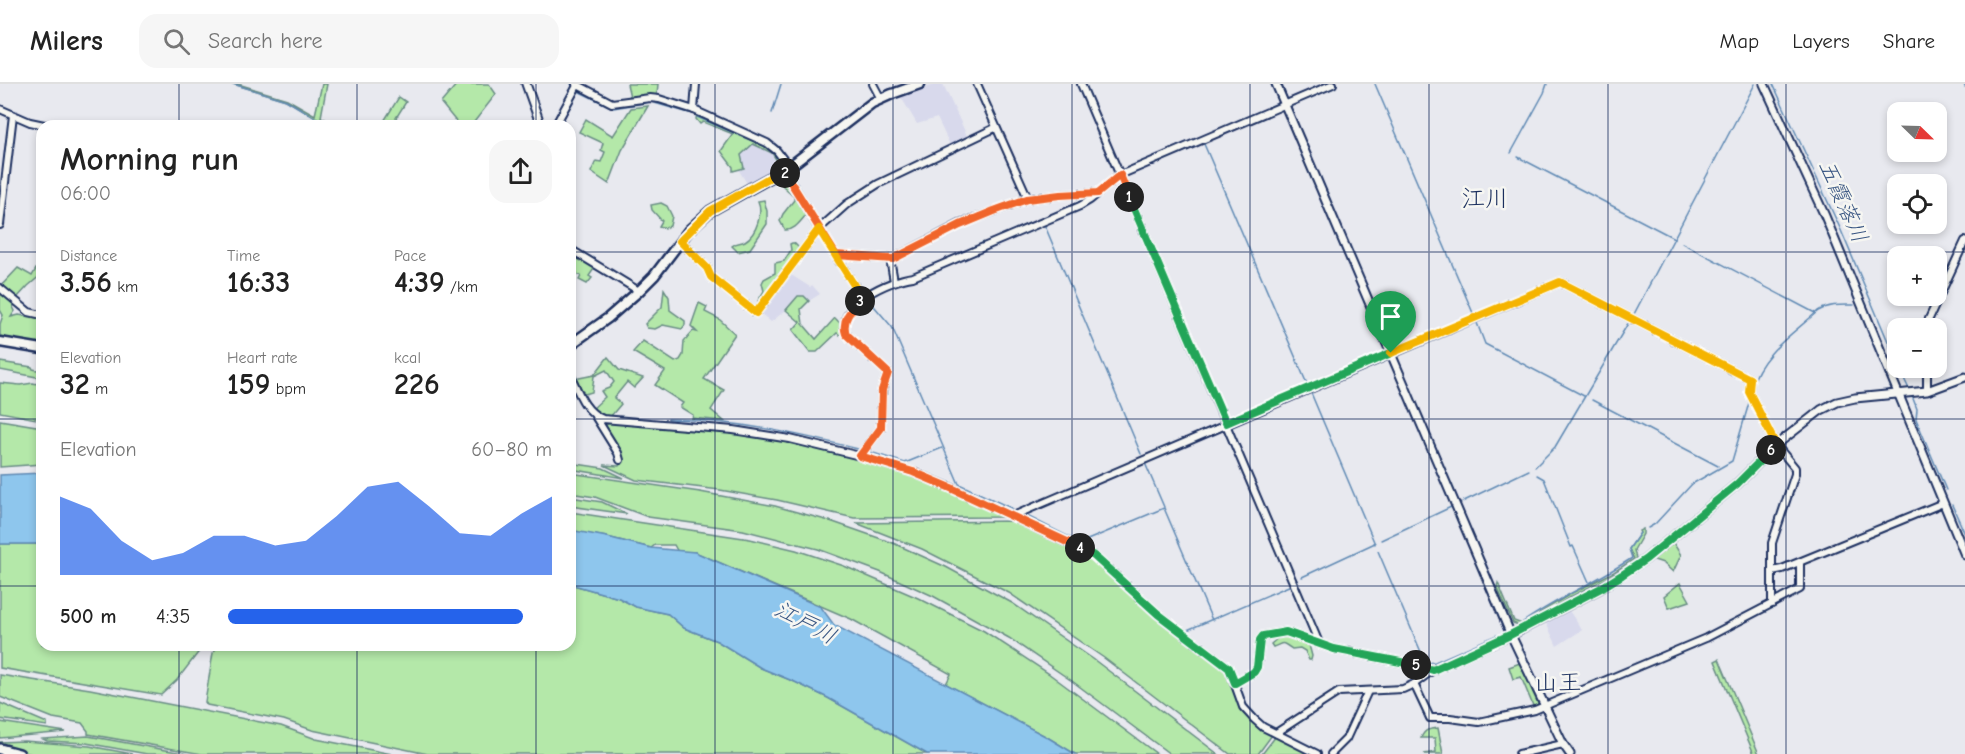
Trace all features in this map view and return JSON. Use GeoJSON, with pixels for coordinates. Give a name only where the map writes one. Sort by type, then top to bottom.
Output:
{"type":"FeatureCollection","features":[{"type":"Feature","properties":{"kind":"main road"},"geometry":{"type":"LineString","coordinates":[[576,341],[608,318],[639,291],[654,276],[680,241],[710,211],[786,168],[822,143],[858,113],[881,99],[920,84]]}},
{"type":"Feature","properties":{"kind":"main road"},"geometry":{"type":"LineString","coordinates":[[0,342],[36,348]]}},
{"type":"Feature","properties":{"kind":"main road"},"geometry":{"type":"LineString","coordinates":[[0,749],[19,754]]}},
{"type":"Feature","properties":{"kind":"street"},"geometry":{"type":"LineString","coordinates":[[526,84],[539,120]]}},
{"type":"Feature","properties":{"kind":"street"},"geometry":{"type":"LineString","coordinates":[[558,120],[577,84],[612,103],[659,99],[694,110],[767,143],[777,151],[819,229],[862,298]]}},
{"type":"Feature","properties":{"kind":"street"},"geometry":{"type":"LineString","coordinates":[[694,110],[696,84]]}},
{"type":"Feature","properties":{"kind":"street"},"geometry":{"type":"LineString","coordinates":[[873,84],[881,99]]}},
{"type":"Feature","properties":{"kind":"street"},"geometry":{"type":"LineString","coordinates":[[976,84],[1028,196],[1027,199]]}},
{"type":"Feature","properties":{"kind":"street"},"geometry":{"type":"LineString","coordinates":[[1081,84],[1318,643]]}},
{"type":"Feature","properties":{"kind":"street"},"geometry":{"type":"LineString","coordinates":[[1276,84],[1510,635],[1570,754]]}},
{"type":"Feature","properties":{"kind":"street"},"geometry":{"type":"LineString","coordinates":[[860,456],[881,428],[882,390],[888,373],[846,334],[844,329],[848,314],[862,298],[894,281],[913,277],[1080,206],[1120,175],[1333,84]]}},
{"type":"Feature","properties":{"kind":"street"},"geometry":{"type":"LineString","coordinates":[[1764,84],[1829,226],[1901,394],[1965,555]]}},
{"type":"Feature","properties":{"kind":"street"},"geometry":{"type":"LineString","coordinates":[[0,109],[36,123]]}},
{"type":"Feature","properties":{"kind":"street"},"geometry":{"type":"LineString","coordinates":[[0,225],[14,115]]}},
{"type":"Feature","properties":{"kind":"street"},"geometry":{"type":"LineString","coordinates":[[680,241],[707,268],[711,277],[756,313],[819,229],[865,191],[995,128]]}},
{"type":"Feature","properties":{"kind":"street"},"geometry":{"type":"LineString","coordinates":[[836,255],[890,259],[960,225],[1027,199],[1098,193]]}},
{"type":"Feature","properties":{"kind":"street"},"geometry":{"type":"LineString","coordinates":[[1929,318],[1965,241]]}},
{"type":"Feature","properties":{"kind":"street"},"geometry":{"type":"LineString","coordinates":[[576,253],[639,291]]}},
{"type":"Feature","properties":{"kind":"street"},"geometry":{"type":"LineString","coordinates":[[890,259],[894,281]]}},
{"type":"Feature","properties":{"kind":"street"},"geometry":{"type":"LineString","coordinates":[[1013,516],[1557,282],[1563,283],[1750,379],[1749,392],[1776,445],[1793,464],[1795,474],[1772,543],[1772,604]]}},
{"type":"Feature","properties":{"kind":"street"},"geometry":{"type":"LineString","coordinates":[[0,288],[29,312],[36,314]]}},
{"type":"Feature","properties":{"kind":"street"},"geometry":{"type":"LineString","coordinates":[[1276,733],[1339,692],[1403,689],[1433,670],[1510,635],[1601,588],[1640,562],[1737,484],[1776,445],[1809,418],[1837,402],[1927,391],[1965,377]]}},
{"type":"Feature","properties":{"kind":"street"},"geometry":{"type":"LineString","coordinates":[[1927,378],[1927,391]]}},
{"type":"Feature","properties":{"kind":"street"},"geometry":{"type":"LineString","coordinates":[[576,387],[618,453],[620,460]]}},
{"type":"Feature","properties":{"kind":"street"},"geometry":{"type":"LineString","coordinates":[[595,416],[611,421],[704,426],[813,444],[913,472],[1013,516],[1090,554],[1158,614],[1229,668],[1243,707],[1254,719],[1317,754]]}},
{"type":"Feature","properties":{"kind":"street"},"geometry":{"type":"LineString","coordinates":[[1772,572],[1943,503]]}},
{"type":"Feature","properties":{"kind":"street"},"geometry":{"type":"LineString","coordinates":[[1414,684],[1430,718],[1479,722],[1545,707],[1706,638],[1800,589],[1800,562]]}},
{"type":"Feature","properties":{"kind":"street"},"geometry":{"type":"LineString","coordinates":[[1235,683],[1254,672],[1257,667],[1260,640],[1263,636],[1292,632],[1334,649],[1433,670]]}},
{"type":"Feature","properties":{"kind":"street"},"geometry":{"type":"LineString","coordinates":[[1331,754],[1346,739],[1368,691]]}},
{"type":"Feature","properties":{"kind":"street"},"geometry":{"type":"LineString","coordinates":[[1519,754],[1563,744]]}},
{"type":"Feature","properties":{"kind":"shaded area"},"geometry":{"type":"Polygon","coordinates":[[[936,84],[943,84],[968,138],[950,145],[937,118],[917,124],[901,97],[936,84]]]}},
{"type":"Feature","properties":{"kind":"shaded area"},"geometry":{"type":"Polygon","coordinates":[[[753,144],[772,153],[781,167],[748,185],[738,169],[744,168],[741,155],[753,144]]]}},
{"type":"Feature","properties":{"kind":"shaded area"},"geometry":{"type":"Polygon","coordinates":[[[788,273],[810,287],[812,285],[820,294],[809,301],[804,296],[798,296],[771,322],[759,312],[788,273]]]}},
{"type":"Feature","properties":{"kind":"shaded area"},"geometry":{"type":"Polygon","coordinates":[[[1568,609],[1582,630],[1557,646],[1545,621],[1568,609]]]}},
{"type":"Feature","properties":{"kind":"green space"},"geometry":{"type":"Polygon","coordinates":[[[233,84],[287,99],[315,115],[322,84],[327,84],[321,117],[326,120],[319,120],[286,100],[233,84]]]}},
{"type":"Feature","properties":{"kind":"green space"},"geometry":{"type":"Polygon","coordinates":[[[457,84],[489,84],[496,94],[476,120],[455,120],[441,103],[457,84]]]}},
{"type":"Feature","properties":{"kind":"green space"},"geometry":{"type":"Polygon","coordinates":[[[627,84],[658,84],[657,95],[630,97],[627,84]]]}},
{"type":"Feature","properties":{"kind":"green space"},"geometry":{"type":"Polygon","coordinates":[[[399,97],[406,102],[395,120],[385,120],[399,97]]]}},
{"type":"Feature","properties":{"kind":"green space"},"geometry":{"type":"Polygon","coordinates":[[[648,106],[622,150],[609,184],[591,172],[596,161],[601,162],[605,152],[601,150],[603,143],[579,132],[586,119],[613,136],[631,108],[648,106]]]}},
{"type":"Feature","properties":{"kind":"green space"},"geometry":{"type":"Polygon","coordinates":[[[697,113],[774,150],[785,164],[781,167],[772,153],[753,144],[741,155],[744,168],[733,171],[733,167],[721,151],[733,134],[703,122],[700,124],[696,119],[697,113]]]}},
{"type":"Feature","properties":{"kind":"green space"},"geometry":{"type":"Polygon","coordinates":[[[782,174],[807,214],[798,225],[789,230],[785,230],[780,221],[794,200],[794,196],[774,178],[782,174]]]}},
{"type":"Feature","properties":{"kind":"green space"},"geometry":{"type":"Polygon","coordinates":[[[764,200],[767,224],[750,249],[738,252],[732,246],[745,241],[753,233],[760,211],[758,201],[764,200]]]}},
{"type":"Feature","properties":{"kind":"green space"},"geometry":{"type":"Polygon","coordinates":[[[661,203],[667,206],[672,216],[670,226],[665,228],[659,226],[662,221],[652,210],[651,205],[661,203]]]}},
{"type":"Feature","properties":{"kind":"green space"},"geometry":{"type":"Polygon","coordinates":[[[790,244],[800,249],[761,303],[758,301],[764,291],[762,283],[764,279],[775,273],[775,263],[784,261],[791,250],[790,244]]]}},
{"type":"Feature","properties":{"kind":"green space"},"geometry":{"type":"Polygon","coordinates":[[[576,254],[596,266],[587,284],[579,280],[581,276],[576,274],[576,254]]]}},
{"type":"Feature","properties":{"kind":"green space"},"geometry":{"type":"Polygon","coordinates":[[[18,268],[32,276],[36,269],[36,279],[16,299],[1,286],[18,268]]]}},
{"type":"Feature","properties":{"kind":"green space"},"geometry":{"type":"Polygon","coordinates":[[[664,289],[669,297],[670,310],[685,321],[682,329],[663,325],[655,329],[647,328],[645,324],[662,307],[664,289]]]}},
{"type":"Feature","properties":{"kind":"green space"},"geometry":{"type":"Polygon","coordinates":[[[0,290],[16,303],[11,317],[19,315],[36,318],[36,345],[0,338],[0,324],[3,315],[0,310],[0,290]]]}},
{"type":"Feature","properties":{"kind":"green space"},"geometry":{"type":"Polygon","coordinates":[[[798,296],[804,296],[809,301],[801,309],[803,324],[816,339],[835,318],[842,325],[843,333],[840,335],[837,333],[817,352],[810,352],[793,330],[800,322],[786,310],[798,296]]]}},
{"type":"Feature","properties":{"kind":"green space"},"geometry":{"type":"Polygon","coordinates":[[[699,303],[707,307],[705,312],[719,319],[735,334],[704,379],[724,390],[711,410],[724,421],[692,418],[693,415],[680,407],[683,403],[655,385],[665,371],[633,352],[643,341],[675,362],[680,360],[683,355],[684,341],[693,331],[697,332],[691,326],[699,303]]]}},
{"type":"Feature","properties":{"kind":"green space"},"geometry":{"type":"Polygon","coordinates":[[[608,357],[619,370],[643,378],[634,388],[627,382],[614,398],[621,404],[610,417],[592,409],[605,397],[601,391],[609,388],[614,382],[606,370],[594,376],[592,392],[581,395],[576,384],[576,379],[594,375],[608,357]]]}},
{"type":"Feature","properties":{"kind":"green space"},"geometry":{"type":"Polygon","coordinates":[[[0,362],[32,367],[36,370],[36,377],[0,370],[0,362]]]}},
{"type":"Feature","properties":{"kind":"green space"},"geometry":{"type":"Polygon","coordinates":[[[0,383],[36,384],[36,419],[0,412],[0,383]]]}},
{"type":"Feature","properties":{"kind":"green space"},"geometry":{"type":"Polygon","coordinates":[[[0,420],[36,426],[36,464],[0,467],[0,420]]]}},
{"type":"Feature","properties":{"kind":"green space"},"geometry":{"type":"Polygon","coordinates":[[[610,423],[725,431],[824,449],[906,473],[1003,514],[1002,517],[854,518],[777,500],[720,490],[636,480],[604,465],[619,466],[623,459],[603,426],[610,423]]]}},
{"type":"Feature","properties":{"kind":"green space"},"geometry":{"type":"Polygon","coordinates":[[[576,464],[603,468],[624,478],[576,470],[576,464]]]}},
{"type":"Feature","properties":{"kind":"green space"},"geometry":{"type":"Polygon","coordinates":[[[576,474],[700,492],[775,506],[833,522],[893,543],[946,567],[1012,603],[1093,659],[1218,754],[1170,754],[1072,681],[1009,638],[933,596],[880,572],[818,549],[743,530],[648,517],[595,497],[576,494],[576,474]]]}},
{"type":"Feature","properties":{"kind":"green space"},"geometry":{"type":"Polygon","coordinates":[[[576,498],[602,502],[627,514],[576,507],[576,498]]]}},
{"type":"Feature","properties":{"kind":"green space"},"geometry":{"type":"Polygon","coordinates":[[[576,513],[750,539],[796,550],[844,566],[918,598],[984,631],[1048,673],[1157,754],[1075,754],[946,684],[951,674],[851,619],[695,552],[678,552],[674,545],[655,545],[651,548],[576,532],[576,513]]]}},
{"type":"Feature","properties":{"kind":"green space"},"geometry":{"type":"Polygon","coordinates":[[[1018,521],[1093,559],[1150,611],[1225,669],[1242,709],[1255,724],[1272,735],[1258,754],[1230,754],[1104,658],[1009,593],[922,549],[856,523],[1018,521]]]}},
{"type":"Feature","properties":{"kind":"green space"},"geometry":{"type":"Polygon","coordinates":[[[1643,529],[1643,534],[1634,550],[1637,563],[1570,597],[1522,627],[1513,623],[1497,587],[1498,583],[1514,621],[1522,624],[1634,559],[1629,549],[1640,533],[1639,531],[1643,529]]]}},
{"type":"Feature","properties":{"kind":"green space"},"geometry":{"type":"Polygon","coordinates":[[[1672,541],[1681,555],[1673,572],[1653,557],[1672,541]]]}},
{"type":"Feature","properties":{"kind":"green space"},"geometry":{"type":"Polygon","coordinates":[[[0,544],[36,544],[36,651],[199,651],[177,680],[161,695],[0,668],[0,544]]]}},
{"type":"Feature","properties":{"kind":"green space"},"geometry":{"type":"Polygon","coordinates":[[[1680,583],[1690,601],[1669,608],[1664,596],[1680,583]]]}},
{"type":"Feature","properties":{"kind":"green space"},"geometry":{"type":"Polygon","coordinates":[[[576,586],[619,598],[636,607],[668,614],[684,628],[717,641],[761,668],[828,698],[927,754],[428,754],[312,730],[284,720],[207,705],[205,702],[214,651],[576,651],[576,586]]]}},
{"type":"Feature","properties":{"kind":"green space"},"geometry":{"type":"Polygon","coordinates":[[[1286,634],[1308,641],[1311,660],[1300,648],[1292,649],[1283,644],[1273,647],[1271,644],[1281,635],[1286,634]]]}},
{"type":"Feature","properties":{"kind":"green space"},"geometry":{"type":"Polygon","coordinates":[[[1719,659],[1759,754],[1754,754],[1715,661],[1719,659]]]}},
{"type":"Feature","properties":{"kind":"green space"},"geometry":{"type":"Polygon","coordinates":[[[1520,663],[1538,704],[1534,708],[1521,677],[1513,679],[1509,667],[1520,663]]]}},
{"type":"Feature","properties":{"kind":"green space"},"geometry":{"type":"Polygon","coordinates":[[[0,675],[90,689],[281,726],[316,739],[392,754],[202,754],[88,734],[82,723],[53,718],[0,697],[0,675]]]}},
{"type":"Feature","properties":{"kind":"green space"},"geometry":{"type":"Polygon","coordinates":[[[0,703],[47,723],[47,726],[0,719],[0,703]]]}},
{"type":"Feature","properties":{"kind":"green space"},"geometry":{"type":"Polygon","coordinates":[[[0,722],[66,732],[0,738],[0,722]]]}},
{"type":"Feature","properties":{"kind":"green space"},"geometry":{"type":"Polygon","coordinates":[[[1438,728],[1443,754],[1424,754],[1436,752],[1435,738],[1421,738],[1428,730],[1438,728]]]}},
{"type":"Feature","properties":{"kind":"green space"},"geometry":{"type":"Polygon","coordinates":[[[88,736],[188,754],[147,754],[86,743],[43,739],[88,736]]]}},
{"type":"Feature","properties":{"kind":"green space"},"geometry":{"type":"Polygon","coordinates":[[[1276,736],[1310,754],[1262,754],[1276,736]]]}},
{"type":"Feature","properties":{"kind":"green space"},"geometry":{"type":"Polygon","coordinates":[[[24,741],[89,746],[132,754],[32,754],[0,747],[0,742],[24,741]]]}},
{"type":"Feature","properties":{"kind":"water"},"geometry":{"type":"Polygon","coordinates":[[[36,473],[36,544],[0,544],[0,475],[36,473]]]}},
{"type":"Feature","properties":{"kind":"water","name":"江戸川"},"geometry":{"type":"Polygon","coordinates":[[[576,531],[651,548],[695,552],[821,607],[834,625],[1075,754],[927,754],[828,698],[761,668],[717,641],[684,628],[668,614],[636,607],[619,598],[576,586],[576,531]]]}},
{"type":"Feature","properties":{"kind":"waterway"},"geometry":{"type":"LineString","coordinates":[[233,84],[286,100],[319,120]]}},
{"type":"Feature","properties":{"kind":"waterway"},"geometry":{"type":"LineString","coordinates":[[772,113],[781,84]]}},
{"type":"Feature","properties":{"kind":"waterway"},"geometry":{"type":"LineString","coordinates":[[1375,84],[1473,313]]}},
{"type":"Feature","properties":{"kind":"waterway"},"geometry":{"type":"LineString","coordinates":[[1511,153],[1547,84]]}},
{"type":"Feature","properties":{"kind":"waterway"},"geometry":{"type":"LineString","coordinates":[[1633,316],[1755,84]]}},
{"type":"Feature","properties":{"kind":"waterway","name":"五霞落川"},"geometry":{"type":"LineString","coordinates":[[1773,84],[1840,228],[1887,339]]}},
{"type":"Feature","properties":{"kind":"waterway"},"geometry":{"type":"LineString","coordinates":[[580,92],[613,108],[651,102],[689,113]]}},
{"type":"Feature","properties":{"kind":"waterway"},"geometry":{"type":"LineString","coordinates":[[0,113],[9,117]]}},
{"type":"Feature","properties":{"kind":"waterway"},"geometry":{"type":"LineString","coordinates":[[697,117],[769,148]]}},
{"type":"Feature","properties":{"kind":"waterway"},"geometry":{"type":"LineString","coordinates":[[17,120],[24,123]]}},
{"type":"Feature","properties":{"kind":"waterway"},"geometry":{"type":"LineString","coordinates":[[28,124],[36,126]]}},
{"type":"Feature","properties":{"kind":"waterway"},"geometry":{"type":"LineString","coordinates":[[1204,144],[1307,384]]}},
{"type":"Feature","properties":{"kind":"waterway"},"geometry":{"type":"LineString","coordinates":[[773,151],[781,163]]}},
{"type":"Feature","properties":{"kind":"waterway"},"geometry":{"type":"LineString","coordinates":[[1518,157],[1674,238]]}},
{"type":"Feature","properties":{"kind":"waterway"},"geometry":{"type":"LineString","coordinates":[[792,175],[821,223]]}},
{"type":"Feature","properties":{"kind":"waterway"},"geometry":{"type":"LineString","coordinates":[[1045,226],[1141,454]]}},
{"type":"Feature","properties":{"kind":"waterway"},"geometry":{"type":"LineString","coordinates":[[825,230],[840,253]]}},
{"type":"Feature","properties":{"kind":"waterway"},"geometry":{"type":"LineString","coordinates":[[1682,243],[1815,313]]}},
{"type":"Feature","properties":{"kind":"waterway"},"geometry":{"type":"LineString","coordinates":[[844,262],[863,292]]}},
{"type":"Feature","properties":{"kind":"waterway"},"geometry":{"type":"LineString","coordinates":[[868,299],[892,327],[959,484],[1013,509]]}},
{"type":"Feature","properties":{"kind":"waterway"},"geometry":{"type":"LineString","coordinates":[[1752,387],[1756,375],[1770,354],[1818,311],[1832,306],[1854,305]]}},
{"type":"Feature","properties":{"kind":"waterway"},"geometry":{"type":"LineString","coordinates":[[1535,467],[1555,447],[1630,320]]}},
{"type":"Feature","properties":{"kind":"waterway"},"geometry":{"type":"LineString","coordinates":[[1477,323],[1485,344],[1584,396]]}},
{"type":"Feature","properties":{"kind":"waterway","name":"五霞落川"},"geometry":{"type":"LineString","coordinates":[[1904,378],[1909,389]]}},
{"type":"Feature","properties":{"kind":"waterway"},"geometry":{"type":"LineString","coordinates":[[1311,393],[1375,544]]}},
{"type":"Feature","properties":{"kind":"waterway","name":"五霞落川"},"geometry":{"type":"LineString","coordinates":[[1912,396],[1917,409],[1916,419],[1946,490]]}},
{"type":"Feature","properties":{"kind":"waterway"},"geometry":{"type":"LineString","coordinates":[[1592,400],[1718,466]]}},
{"type":"Feature","properties":{"kind":"waterway"},"geometry":{"type":"LineString","coordinates":[[1648,528],[1655,524],[1692,484],[1732,461],[1749,403]]}},
{"type":"Feature","properties":{"kind":"waterway"},"geometry":{"type":"LineString","coordinates":[[668,419],[764,428],[858,449]]}},
{"type":"Feature","properties":{"kind":"waterway"},"geometry":{"type":"LineString","coordinates":[[870,452],[905,463],[942,448]]}},
{"type":"Feature","properties":{"kind":"waterway"},"geometry":{"type":"LineString","coordinates":[[1145,463],[1164,507]]}},
{"type":"Feature","properties":{"kind":"waterway"},"geometry":{"type":"LineString","coordinates":[[1462,502],[1529,470]]}},
{"type":"Feature","properties":{"kind":"waterway"},"geometry":{"type":"LineString","coordinates":[[1537,475],[1544,479],[1571,547],[1573,546],[1589,582]]}},
{"type":"Feature","properties":{"kind":"waterway","name":"五霞落川"},"geometry":{"type":"LineString","coordinates":[[1952,505],[1965,534]]}},
{"type":"Feature","properties":{"kind":"waterway"},"geometry":{"type":"LineString","coordinates":[[1381,540],[1451,507]]}},
{"type":"Feature","properties":{"kind":"waterway"},"geometry":{"type":"LineString","coordinates":[[1085,541],[1164,508],[1212,620]]}},
{"type":"Feature","properties":{"kind":"waterway"},"geometry":{"type":"LineString","coordinates":[[1025,515],[1077,541]]}},
{"type":"Feature","properties":{"kind":"waterway"},"geometry":{"type":"LineString","coordinates":[[1523,622],[1632,558],[1629,549],[1640,533]]}},
{"type":"Feature","properties":{"kind":"waterway"},"geometry":{"type":"LineString","coordinates":[[1302,577],[1375,543]]}},
{"type":"Feature","properties":{"kind":"waterway"},"geometry":{"type":"LineString","coordinates":[[1378,551],[1424,659],[1428,663],[1497,635]]}},
{"type":"Feature","properties":{"kind":"waterway"},"geometry":{"type":"LineString","coordinates":[[1185,631],[1291,585]]}},
{"type":"Feature","properties":{"kind":"district","name":"江川"},"geometry":{"type":"Point","coordinates":[1485,198]}},
{"type":"Feature","properties":{"kind":"district","name":"山王"},"geometry":{"type":"Point","coordinates":[1558,682]}},
{"type":"Feature","properties":{"kind":"route"},"geometry":{"type":"LineString","coordinates":[[783,170],[836,255],[885,260],[893,259],[930,242],[960,225],[1027,199],[1098,193],[1120,175],[1226,423],[1391,353],[1560,282],[1750,379],[1749,392],[1776,445],[1737,484],[1646,559],[1622,575],[1510,635],[1433,670],[1334,649],[1292,632],[1286,632],[1263,636],[1258,646],[1257,667],[1254,672],[1235,683],[1229,668],[1158,614],[1090,554],[951,488],[913,472],[860,456],[881,428],[882,390],[888,373],[846,334],[844,329],[848,314],[862,298],[819,229],[756,313],[711,277],[707,268],[680,241],[710,211],[783,170]]}}]}
